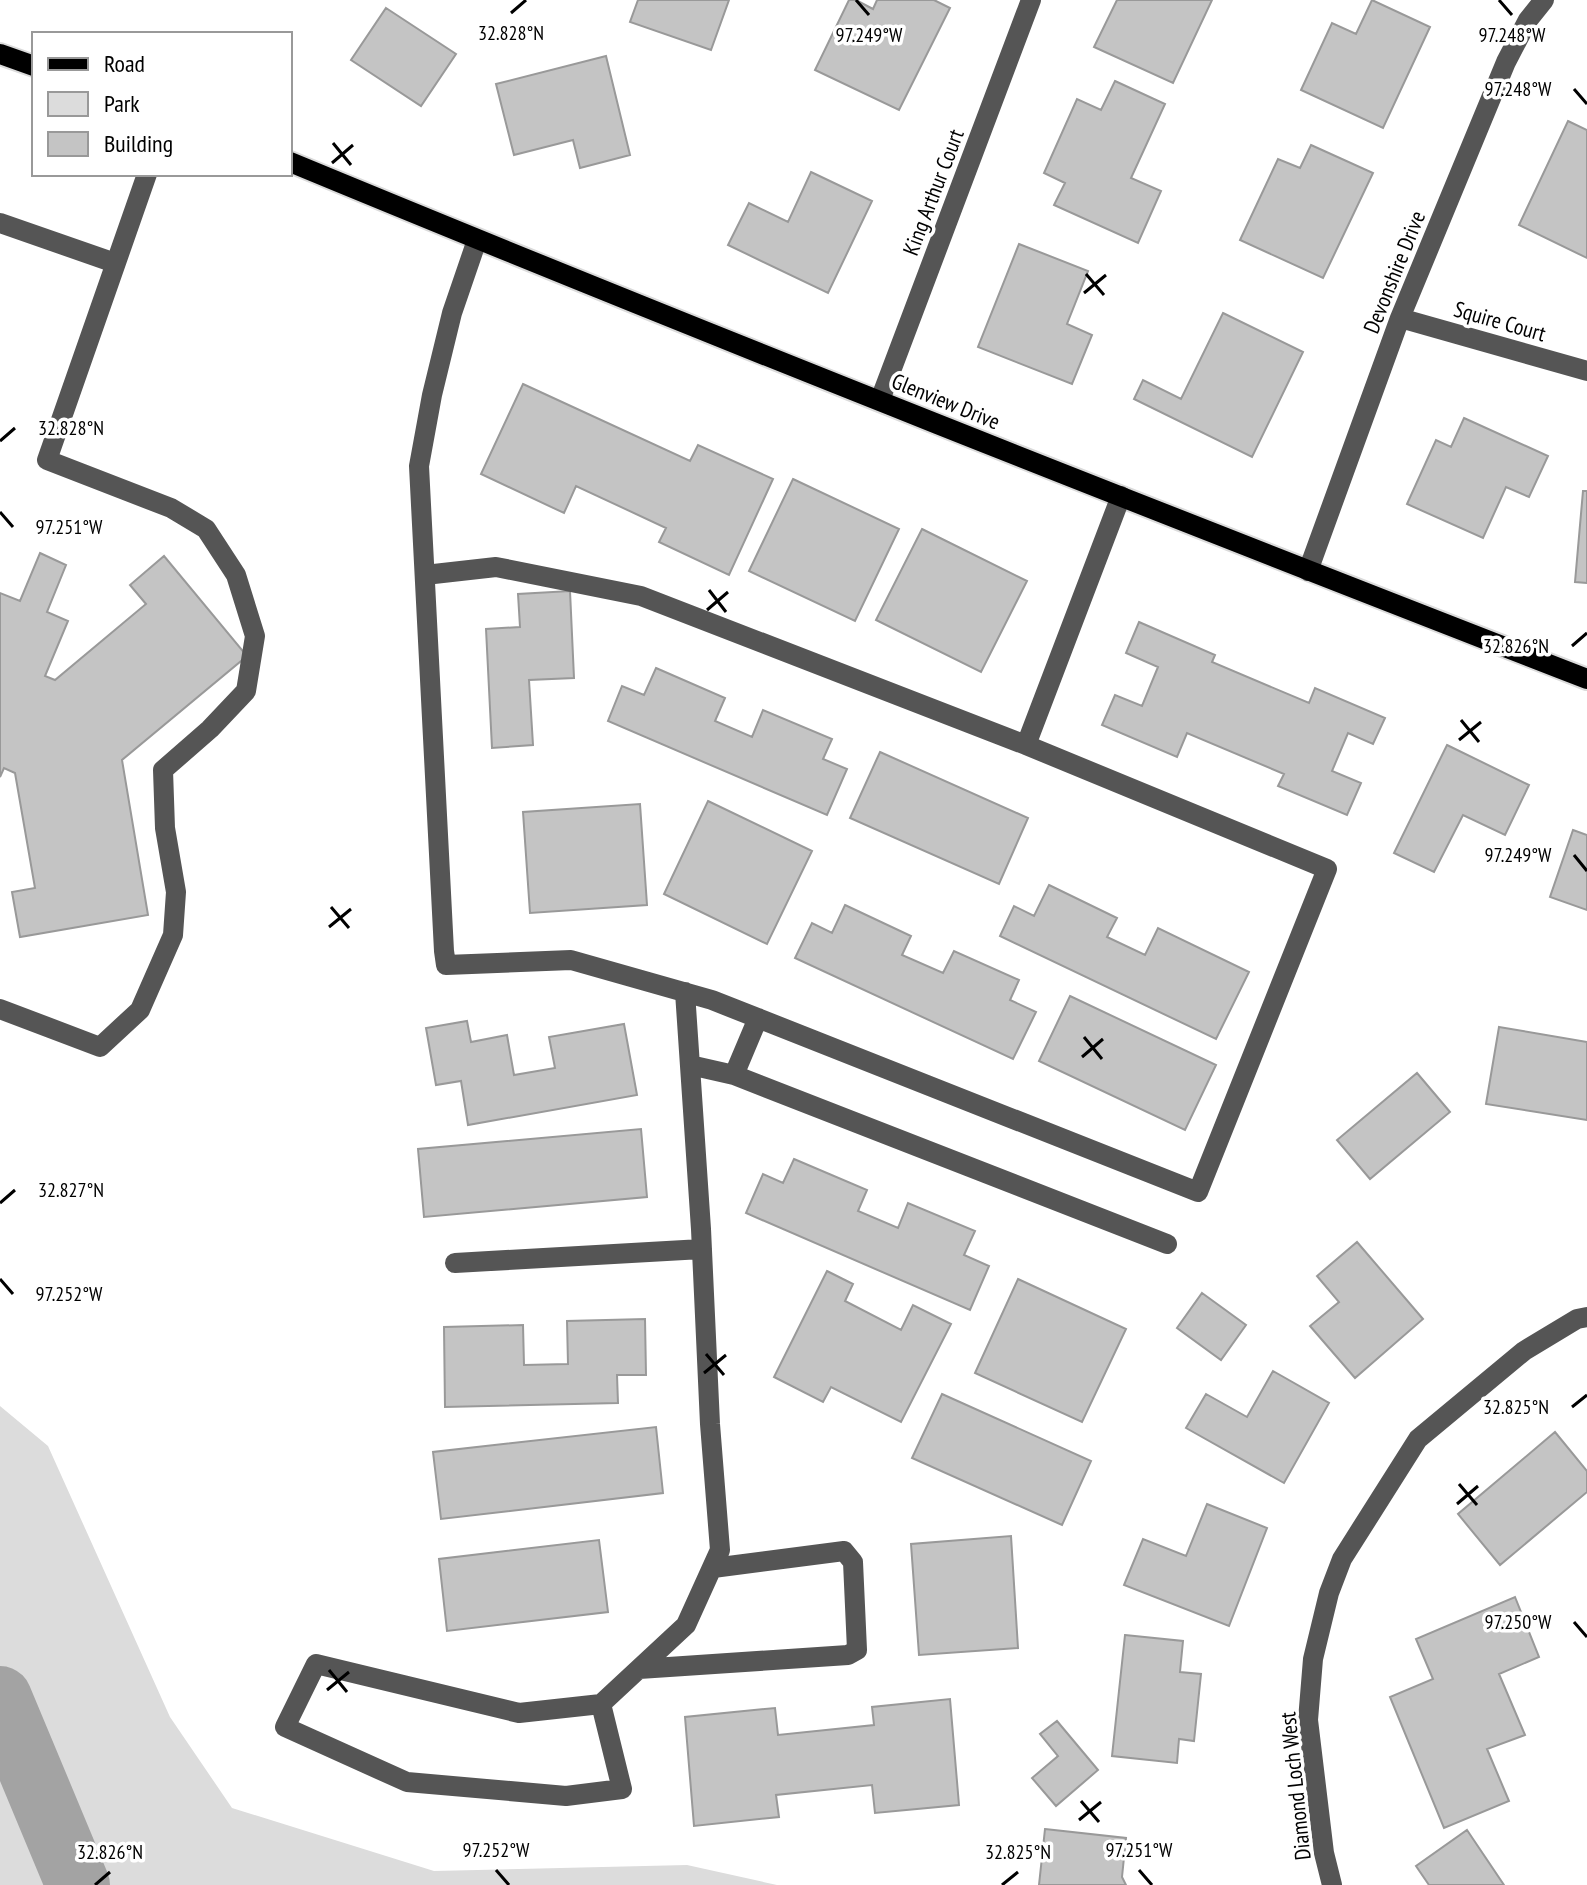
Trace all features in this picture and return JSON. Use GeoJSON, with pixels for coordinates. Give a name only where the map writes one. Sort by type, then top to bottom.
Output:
{"type":"FeatureCollection","features":[{"type":"Feature","properties":{"kind":"main road"},"geometry":{"type":"LineString","coordinates":[[0,54],[32,65]]}},
{"type":"Feature","properties":{"kind":"main road","name":"Glenview Drive"},"geometry":{"type":"LineString","coordinates":[[292,163],[477,240],[1587,679]]}},
{"type":"Feature","properties":{"kind":"street","name":"King Arthur Court"},"geometry":{"type":"LineString","coordinates":[[880,400],[1031,0]]}},
{"type":"Feature","properties":{"kind":"street","name":"Devonshire Drive"},"geometry":{"type":"LineString","coordinates":[[1308,571],[1400,318],[1506,62],[1528,20],[1544,0]]}},
{"type":"Feature","properties":{"kind":"street"},"geometry":{"type":"LineString","coordinates":[[0,1009],[100,1047],[140,1010],[173,935],[176,892],[165,828],[163,770],[210,729],[246,691],[255,636],[236,575],[206,529],[171,508],[47,460],[146,176]]}},
{"type":"Feature","properties":{"kind":"street"},"geometry":{"type":"LineString","coordinates":[[0,223],[115,263]]}},
{"type":"Feature","properties":{"kind":"street"},"geometry":{"type":"LineString","coordinates":[[425,575],[496,567],[641,596],[1026,745],[1327,869],[1198,1192],[712,1000],[571,960],[446,965],[419,466],[452,313],[477,240]]}},
{"type":"Feature","properties":{"kind":"street","name":"Squire Court"},"geometry":{"type":"LineString","coordinates":[[1400,318],[1587,371]]}},
{"type":"Feature","properties":{"kind":"street"},"geometry":{"type":"LineString","coordinates":[[1026,745],[1121,496]]}},
{"type":"Feature","properties":{"kind":"street"},"geometry":{"type":"LineString","coordinates":[[601,1704],[622,1789],[566,1796],[407,1782],[285,1727],[316,1664],[519,1713],[601,1704],[686,1625],[720,1550],[685,992]]}},
{"type":"Feature","properties":{"kind":"street"},"geometry":{"type":"LineString","coordinates":[[734,1075],[758,1018]]}},
{"type":"Feature","properties":{"kind":"street"},"geometry":{"type":"LineString","coordinates":[[690,1065],[734,1075],[1167,1244]]}},
{"type":"Feature","properties":{"kind":"street"},"geometry":{"type":"LineString","coordinates":[[455,1263],[702,1249]]}},
{"type":"Feature","properties":{"kind":"street","name":"Diamond Loch West"},"geometry":{"type":"LineString","coordinates":[[1332,1885],[1324,1853],[1308,1720],[1313,1659],[1329,1593],[1342,1559],[1418,1439],[1524,1351],[1577,1319],[1587,1317]]}},
{"type":"Feature","properties":{"kind":"street"},"geometry":{"type":"LineString","coordinates":[[639,1669],[848,1655],[857,1650],[853,1562],[844,1551],[713,1568]]}},
{"type":"Feature","properties":{"kind":"green space"},"geometry":{"type":"Polygon","coordinates":[[[0,1406],[48,1446],[170,1717],[232,1808],[434,1871],[687,1865],[777,1885],[0,1885],[0,1406]]]}},
{"type":"Feature","properties":{"kind":"building"},"geometry":{"type":"Polygon","coordinates":[[[638,0],[729,0],[711,50],[630,22],[638,0]]]}},
{"type":"Feature","properties":{"kind":"building"},"geometry":{"type":"Polygon","coordinates":[[[849,0],[856,0],[873,9],[877,0],[934,0],[950,8],[899,110],[815,70],[849,0]]]}},
{"type":"Feature","properties":{"kind":"building"},"geometry":{"type":"Polygon","coordinates":[[[1117,0],[1212,0],[1173,83],[1094,47],[1117,0]]]}},
{"type":"Feature","properties":{"kind":"building"},"geometry":{"type":"Polygon","coordinates":[[[1372,0],[1430,27],[1383,128],[1301,90],[1332,23],[1356,34],[1372,0]]]}},
{"type":"Feature","properties":{"kind":"building"},"geometry":{"type":"Polygon","coordinates":[[[386,8],[456,54],[421,106],[351,60],[386,8]]]}},
{"type":"Feature","properties":{"kind":"building"},"geometry":{"type":"Polygon","coordinates":[[[606,56],[630,155],[580,168],[573,140],[514,155],[496,84],[606,56]]]}},
{"type":"Feature","properties":{"kind":"building"},"geometry":{"type":"Polygon","coordinates":[[[1115,81],[1165,104],[1131,178],[1161,191],[1138,243],[1054,205],[1065,183],[1044,173],[1077,99],[1101,110],[1115,81]]]}},
{"type":"Feature","properties":{"kind":"building"},"geometry":{"type":"Polygon","coordinates":[[[1568,121],[1587,130],[1587,258],[1519,225],[1568,121]]]}},
{"type":"Feature","properties":{"kind":"building"},"geometry":{"type":"Polygon","coordinates":[[[1311,145],[1373,173],[1323,278],[1240,240],[1278,159],[1300,168],[1311,145]]]}},
{"type":"Feature","properties":{"kind":"building"},"geometry":{"type":"Polygon","coordinates":[[[811,172],[872,201],[828,293],[728,245],[749,203],[788,222],[811,172]]]}},
{"type":"Feature","properties":{"kind":"building"},"geometry":{"type":"Polygon","coordinates":[[[1019,244],[1088,271],[1067,324],[1092,335],[1072,384],[978,347],[1019,244]]]}},
{"type":"Feature","properties":{"kind":"building"},"geometry":{"type":"Polygon","coordinates":[[[1223,313],[1303,352],[1252,457],[1134,399],[1143,380],[1181,399],[1223,313]]]}},
{"type":"Feature","properties":{"kind":"building"},"geometry":{"type":"Polygon","coordinates":[[[523,384],[690,461],[698,445],[773,479],[729,575],[659,542],[666,528],[576,486],[564,513],[481,474],[523,384]]]}},
{"type":"Feature","properties":{"kind":"building"},"geometry":{"type":"Polygon","coordinates":[[[1464,418],[1548,456],[1529,497],[1506,487],[1483,538],[1407,504],[1436,440],[1451,447],[1464,418]]]}},
{"type":"Feature","properties":{"kind":"building"},"geometry":{"type":"Polygon","coordinates":[[[793,479],[899,529],[855,621],[749,571],[793,479]]]}},
{"type":"Feature","properties":{"kind":"building"},"geometry":{"type":"Polygon","coordinates":[[[1583,491],[1587,491],[1587,583],[1575,582],[1583,491]]]}},
{"type":"Feature","properties":{"kind":"building"},"geometry":{"type":"Polygon","coordinates":[[[922,529],[1027,581],[981,672],[876,620],[922,529]]]}},
{"type":"Feature","properties":{"kind":"building"},"geometry":{"type":"Polygon","coordinates":[[[40,553],[66,565],[47,612],[68,621],[45,676],[55,680],[146,604],[130,585],[164,556],[247,656],[122,760],[148,915],[20,937],[12,892],[35,888],[15,773],[4,768],[0,777],[0,593],[20,601],[40,553]]]}},
{"type":"Feature","properties":{"kind":"building"},"geometry":{"type":"Polygon","coordinates":[[[570,591],[574,678],[529,680],[533,745],[492,748],[486,629],[520,627],[518,594],[570,591]]]}},
{"type":"Feature","properties":{"kind":"building"},"geometry":{"type":"Polygon","coordinates":[[[1139,622],[1215,655],[1212,662],[1309,703],[1315,688],[1385,718],[1373,744],[1348,733],[1332,771],[1361,783],[1347,815],[1278,786],[1284,774],[1187,733],[1177,757],[1102,725],[1115,695],[1142,706],[1158,667],[1126,653],[1139,622]]]}},
{"type":"Feature","properties":{"kind":"building"},"geometry":{"type":"Polygon","coordinates":[[[656,668],[725,698],[715,721],[752,737],[763,710],[832,739],[823,759],[847,769],[827,815],[608,721],[622,686],[644,695],[656,668]]]}},
{"type":"Feature","properties":{"kind":"building"},"geometry":{"type":"Polygon","coordinates":[[[1447,745],[1529,785],[1505,835],[1463,815],[1434,872],[1394,853],[1447,745]]]}},
{"type":"Feature","properties":{"kind":"building"},"geometry":{"type":"Polygon","coordinates":[[[880,752],[1028,818],[999,884],[850,818],[880,752]]]}},
{"type":"Feature","properties":{"kind":"building"},"geometry":{"type":"Polygon","coordinates":[[[708,801],[812,851],[767,944],[664,894],[708,801]]]}},
{"type":"Feature","properties":{"kind":"building"},"geometry":{"type":"Polygon","coordinates":[[[640,804],[647,905],[530,913],[523,812],[640,804]]]}},
{"type":"Feature","properties":{"kind":"building"},"geometry":{"type":"Polygon","coordinates":[[[1573,830],[1587,835],[1587,910],[1550,897],[1573,830]]]}},
{"type":"Feature","properties":{"kind":"building"},"geometry":{"type":"Polygon","coordinates":[[[1049,885],[1117,918],[1107,937],[1145,955],[1158,928],[1249,972],[1216,1039],[1000,936],[1014,906],[1034,916],[1049,885]]]}},
{"type":"Feature","properties":{"kind":"building"},"geometry":{"type":"Polygon","coordinates":[[[845,905],[911,936],[902,955],[943,973],[954,951],[1019,980],[1010,1000],[1036,1012],[1013,1059],[795,958],[812,923],[832,933],[845,905]]]}},
{"type":"Feature","properties":{"kind":"building"},"geometry":{"type":"Polygon","coordinates":[[[1070,996],[1216,1065],[1185,1130],[1039,1061],[1070,996]]]}},
{"type":"Feature","properties":{"kind":"building"},"geometry":{"type":"Polygon","coordinates":[[[467,1021],[471,1042],[507,1035],[514,1075],[555,1068],[549,1037],[624,1024],[637,1095],[468,1125],[461,1081],[436,1085],[426,1028],[467,1021]]]}},
{"type":"Feature","properties":{"kind":"building"},"geometry":{"type":"Polygon","coordinates":[[[1499,1027],[1587,1042],[1587,1120],[1486,1104],[1499,1027]]]}},
{"type":"Feature","properties":{"kind":"building"},"geometry":{"type":"Polygon","coordinates":[[[1417,1073],[1450,1112],[1370,1179],[1337,1140],[1417,1073]]]}},
{"type":"Feature","properties":{"kind":"building"},"geometry":{"type":"Polygon","coordinates":[[[641,1129],[647,1197],[424,1217],[418,1149],[641,1129]]]}},
{"type":"Feature","properties":{"kind":"building"},"geometry":{"type":"Polygon","coordinates":[[[794,1159],[867,1190],[858,1211],[898,1228],[908,1203],[975,1231],[964,1255],[989,1266],[970,1310],[746,1213],[763,1174],[783,1183],[794,1159]]]}},
{"type":"Feature","properties":{"kind":"building"},"geometry":{"type":"Polygon","coordinates":[[[1357,1242],[1423,1319],[1355,1378],[1310,1326],[1339,1302],[1317,1276],[1357,1242]]]}},
{"type":"Feature","properties":{"kind":"building"},"geometry":{"type":"Polygon","coordinates":[[[827,1271],[853,1284],[845,1301],[901,1330],[913,1305],[951,1324],[901,1422],[831,1387],[823,1402],[774,1377],[827,1271]]]}},
{"type":"Feature","properties":{"kind":"building"},"geometry":{"type":"Polygon","coordinates":[[[1018,1279],[1126,1329],[1082,1422],[975,1373],[1018,1279]]]}},
{"type":"Feature","properties":{"kind":"building"},"geometry":{"type":"Polygon","coordinates":[[[1202,1293],[1246,1325],[1221,1360],[1177,1328],[1202,1293]]]}},
{"type":"Feature","properties":{"kind":"building"},"geometry":{"type":"Polygon","coordinates":[[[645,1319],[646,1375],[617,1375],[618,1403],[445,1407],[444,1327],[523,1325],[524,1365],[568,1364],[567,1321],[645,1319]]]}},
{"type":"Feature","properties":{"kind":"building"},"geometry":{"type":"Polygon","coordinates":[[[1273,1371],[1329,1403],[1284,1483],[1186,1428],[1206,1394],[1247,1417],[1273,1371]]]}},
{"type":"Feature","properties":{"kind":"building"},"geometry":{"type":"Polygon","coordinates":[[[942,1394],[1091,1461],[1062,1525],[912,1458],[942,1394]]]}},
{"type":"Feature","properties":{"kind":"building"},"geometry":{"type":"Polygon","coordinates":[[[656,1427],[663,1493],[441,1519],[433,1452],[656,1427]]]}},
{"type":"Feature","properties":{"kind":"building"},"geometry":{"type":"Polygon","coordinates":[[[1555,1432],[1587,1471],[1587,1492],[1500,1565],[1458,1514],[1555,1432]]]}},
{"type":"Feature","properties":{"kind":"building"},"geometry":{"type":"Polygon","coordinates":[[[1207,1504],[1267,1528],[1229,1626],[1124,1585],[1143,1539],[1186,1556],[1207,1504]]]}},
{"type":"Feature","properties":{"kind":"building"},"geometry":{"type":"Polygon","coordinates":[[[1011,1536],[1018,1648],[919,1655],[911,1544],[1011,1536]]]}},
{"type":"Feature","properties":{"kind":"building"},"geometry":{"type":"Polygon","coordinates":[[[599,1540],[608,1612],[447,1631],[439,1559],[599,1540]]]}},
{"type":"Feature","properties":{"kind":"building"},"geometry":{"type":"Polygon","coordinates":[[[1515,1597],[1539,1657],[1499,1674],[1525,1735],[1487,1749],[1509,1801],[1444,1828],[1390,1697],[1433,1679],[1416,1639],[1515,1597]]]}},
{"type":"Feature","properties":{"kind":"building"},"geometry":{"type":"Polygon","coordinates":[[[1125,1635],[1183,1641],[1180,1672],[1201,1674],[1194,1741],[1179,1739],[1177,1763],[1112,1756],[1125,1635]]]}},
{"type":"Feature","properties":{"kind":"building"},"geometry":{"type":"Polygon","coordinates":[[[950,1699],[959,1805],[875,1813],[872,1785],[776,1795],[779,1817],[694,1826],[685,1717],[775,1708],[778,1735],[874,1725],[872,1707],[950,1699]]]}},
{"type":"Feature","properties":{"kind":"building"},"geometry":{"type":"Polygon","coordinates":[[[1057,1721],[1098,1770],[1056,1806],[1032,1778],[1058,1756],[1040,1734],[1057,1721]]]}},
{"type":"Feature","properties":{"kind":"building"},"geometry":{"type":"Polygon","coordinates":[[[1045,1829],[1126,1838],[1122,1877],[1126,1885],[1039,1885],[1045,1829]]]}},
{"type":"Feature","properties":{"kind":"building"},"geometry":{"type":"Polygon","coordinates":[[[1467,1830],[1504,1885],[1429,1885],[1416,1866],[1467,1830]]]}},
{"type":"Feature","properties":{"kind":"waterway"},"geometry":{"type":"LineString","coordinates":[[0,1698],[78,1885]]}}]}
